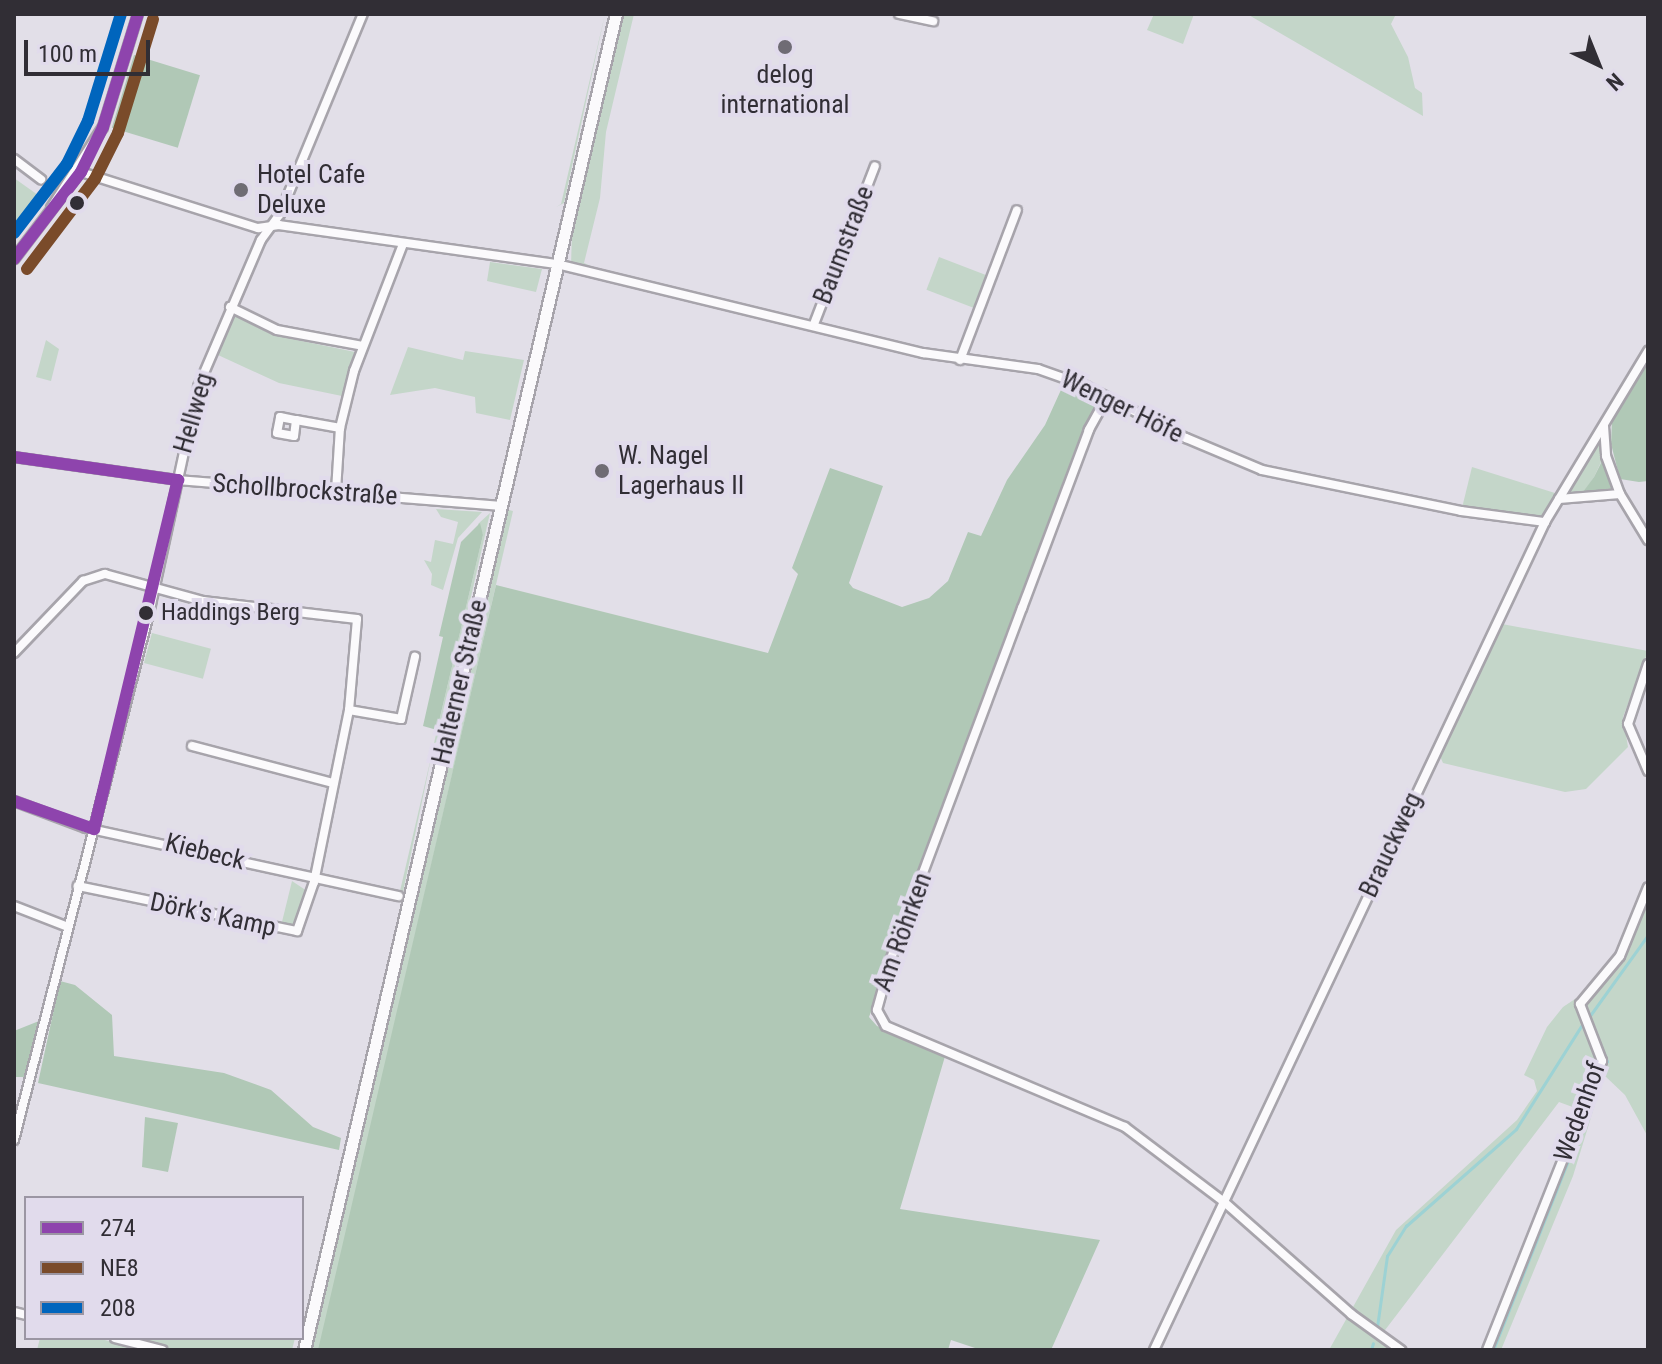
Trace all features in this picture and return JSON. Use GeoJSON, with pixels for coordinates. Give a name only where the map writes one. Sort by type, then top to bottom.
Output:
{"type":"FeatureCollection","features":[{"type":"Feature","properties":{"kind":"main road","name":"Halterner Straße"},"geometry":{"type":"LineString","coordinates":[[304,1350],[616,14]]}},
{"type":"Feature","properties":{"kind":"street"},"geometry":{"type":"LineString","coordinates":[[14,259],[87,156],[103,127],[138,14]]}},
{"type":"Feature","properties":{"kind":"street","name":"Hellweg"},"geometry":{"type":"LineString","coordinates":[[14,1140],[155,588],[198,387],[230,307],[269,227],[280,214],[363,14]]}},
{"type":"Feature","properties":{"kind":"street"},"geometry":{"type":"LineString","coordinates":[[899,14],[933,21]]}},
{"type":"Feature","properties":{"kind":"street"},"geometry":{"type":"LineString","coordinates":[[51,208],[81,172],[87,156]]}},
{"type":"Feature","properties":{"kind":"street"},"geometry":{"type":"LineString","coordinates":[[14,159],[41,179]]}},
{"type":"Feature","properties":{"kind":"street","name":"Baumstraße"},"geometry":{"type":"LineString","coordinates":[[814,324],[875,166]]}},
{"type":"Feature","properties":{"kind":"street","name":"Wenger Höfe"},"geometry":{"type":"LineString","coordinates":[[81,172],[172,204],[269,227],[557,264],[960,360],[1038,369],[1107,397],[1262,470],[1461,511],[1545,522]]}},
{"type":"Feature","properties":{"kind":"street"},"geometry":{"type":"LineString","coordinates":[[960,360],[1017,210]]}},
{"type":"Feature","properties":{"kind":"street"},"geometry":{"type":"LineString","coordinates":[[336,491],[340,428],[363,346],[403,244]]}},
{"type":"Feature","properties":{"kind":"street"},"geometry":{"type":"LineString","coordinates":[[230,307],[277,330],[363,346]]}},
{"type":"Feature","properties":{"kind":"street","name":"Brauckweg"},"geometry":{"type":"LineString","coordinates":[[1154,1350],[1545,522],[1648,351]]}},
{"type":"Feature","properties":{"kind":"street","name":"Am Röhrken"},"geometry":{"type":"LineString","coordinates":[[1107,397],[1089,430],[891,959],[877,1010],[886,1026],[1112,1119],[1223,1201],[1351,1314],[1401,1350]]}},
{"type":"Feature","properties":{"kind":"street"},"geometry":{"type":"LineString","coordinates":[[296,420],[340,428]]}},
{"type":"Feature","properties":{"kind":"street"},"geometry":{"type":"LineString","coordinates":[[1604,425],[1606,456],[1620,494],[1648,540]]}},
{"type":"Feature","properties":{"kind":"street","name":"Schollbrockstraße"},"geometry":{"type":"LineString","coordinates":[[14,457],[178,480],[501,506]]}},
{"type":"Feature","properties":{"kind":"street"},"geometry":{"type":"LineString","coordinates":[[1559,499],[1620,494]]}},
{"type":"Feature","properties":{"kind":"street"},"geometry":{"type":"LineString","coordinates":[[14,653],[92,576],[105,574],[234,607],[357,619],[349,710],[314,882]]}},
{"type":"Feature","properties":{"kind":"street"},"geometry":{"type":"LineString","coordinates":[[349,710],[401,719],[415,657]]}},
{"type":"Feature","properties":{"kind":"street"},"geometry":{"type":"LineString","coordinates":[[1648,664],[1628,729],[1648,771]]}},
{"type":"Feature","properties":{"kind":"street"},"geometry":{"type":"LineString","coordinates":[[192,746],[333,783]]}},
{"type":"Feature","properties":{"kind":"street","name":"Kiebeck"},"geometry":{"type":"LineString","coordinates":[[14,801],[94,829],[173,843],[314,882],[399,896]]}},
{"type":"Feature","properties":{"kind":"street","name":"Dörk's Kamp"},"geometry":{"type":"LineString","coordinates":[[78,886],[297,931],[314,882]]}},
{"type":"Feature","properties":{"kind":"street","name":"Wedenhof"},"geometry":{"type":"LineString","coordinates":[[1487,1350],[1602,1061],[1580,1004],[1620,956],[1648,887]]}},
{"type":"Feature","properties":{"kind":"street"},"geometry":{"type":"LineString","coordinates":[[14,906],[68,927]]}},
{"type":"Feature","properties":{"kind":"street"},"geometry":{"type":"LineString","coordinates":[[123,1340],[162,1350]]}},
{"type":"Feature","properties":{"kind":"green space"},"geometry":{"type":"Polygon","coordinates":[[[605,14],[564,203],[556,207],[561,204],[605,14]]]}},
{"type":"Feature","properties":{"kind":"green space"},"geometry":{"type":"Polygon","coordinates":[[[623,14],[634,14],[606,132],[600,198],[584,263],[591,266],[571,265],[572,234],[623,14]]]}},
{"type":"Feature","properties":{"kind":"green space"},"geometry":{"type":"Polygon","coordinates":[[[1154,14],[1194,14],[1183,44],[1147,30],[1154,14]]]}},
{"type":"Feature","properties":{"kind":"green space"},"geometry":{"type":"Polygon","coordinates":[[[1247,14],[1396,14],[1391,24],[1408,57],[1415,88],[1422,93],[1423,116],[1247,14]]]}},
{"type":"Feature","properties":{"kind":"green space"},"geometry":{"type":"Polygon","coordinates":[[[134,55],[200,75],[178,148],[112,128],[134,55]]]}},
{"type":"Feature","properties":{"kind":"green space"},"geometry":{"type":"Polygon","coordinates":[[[14,178],[45,200],[21,233],[14,230],[14,178]]]}},
{"type":"Feature","properties":{"kind":"green space"},"geometry":{"type":"Polygon","coordinates":[[[939,257],[988,276],[976,309],[926,290],[939,257]]]}},
{"type":"Feature","properties":{"kind":"green space"},"geometry":{"type":"Polygon","coordinates":[[[490,262],[542,269],[536,292],[487,281],[490,262]]]}},
{"type":"Feature","properties":{"kind":"green space"},"geometry":{"type":"Polygon","coordinates":[[[233,315],[273,335],[355,352],[342,396],[279,383],[218,355],[233,315]]]}},
{"type":"Feature","properties":{"kind":"green space"},"geometry":{"type":"Polygon","coordinates":[[[46,340],[59,349],[51,381],[36,377],[46,340]]]}},
{"type":"Feature","properties":{"kind":"green space"},"geometry":{"type":"Polygon","coordinates":[[[408,347],[463,360],[465,351],[524,360],[510,420],[476,413],[475,397],[435,388],[390,395],[408,347]]]}},
{"type":"Feature","properties":{"kind":"green space"},"geometry":{"type":"Polygon","coordinates":[[[1648,360],[1648,481],[1639,482],[1620,479],[1611,444],[1612,420],[1648,360]]]}},
{"type":"Feature","properties":{"kind":"green space"},"geometry":{"type":"Polygon","coordinates":[[[1065,381],[1102,403],[869,1017],[877,1026],[946,1053],[900,1209],[1100,1240],[1051,1350],[981,1350],[951,1340],[948,1350],[318,1350],[496,585],[768,653],[798,574],[792,568],[830,468],[883,486],[849,583],[853,588],[902,607],[929,598],[948,581],[968,532],[981,536],[1007,480],[1045,425],[1065,381]]]}},
{"type":"Feature","properties":{"kind":"green space"},"geometry":{"type":"Polygon","coordinates":[[[1597,441],[1618,490],[1566,496],[1597,441]],[[1601,462],[1584,492],[1614,487],[1601,462]]]}},
{"type":"Feature","properties":{"kind":"green space"},"geometry":{"type":"Polygon","coordinates":[[[1602,461],[1614,488],[1583,492],[1594,477],[1602,461]]]}},
{"type":"Feature","properties":{"kind":"green space"},"geometry":{"type":"Polygon","coordinates":[[[1472,467],[1558,494],[1543,518],[1462,508],[1472,467]]]}},
{"type":"Feature","properties":{"kind":"green space"},"geometry":{"type":"Polygon","coordinates":[[[436,509],[482,512],[458,538],[443,590],[431,585],[432,574],[424,560],[431,562],[435,540],[453,544],[458,522],[441,517],[436,509]]]}},
{"type":"Feature","properties":{"kind":"green space"},"geometry":{"type":"Polygon","coordinates":[[[504,509],[513,511],[319,1350],[310,1349],[504,509]]]}},
{"type":"Feature","properties":{"kind":"green space"},"geometry":{"type":"Polygon","coordinates":[[[490,513],[438,742],[434,743],[483,535],[478,524],[490,513]]]}},
{"type":"Feature","properties":{"kind":"green space"},"geometry":{"type":"Polygon","coordinates":[[[480,523],[483,535],[437,730],[423,726],[443,637],[439,636],[461,542],[480,523]]]}},
{"type":"Feature","properties":{"kind":"green space"},"geometry":{"type":"Polygon","coordinates":[[[1502,624],[1648,651],[1623,717],[1628,747],[1586,789],[1565,792],[1443,763],[1439,754],[1502,624]]]}},
{"type":"Feature","properties":{"kind":"green space"},"geometry":{"type":"Polygon","coordinates":[[[152,633],[211,649],[203,679],[144,663],[152,633]]]}},
{"type":"Feature","properties":{"kind":"green space"},"geometry":{"type":"Polygon","coordinates":[[[433,749],[403,892],[400,891],[433,749]]]}},
{"type":"Feature","properties":{"kind":"green space"},"geometry":{"type":"Polygon","coordinates":[[[292,881],[307,891],[296,925],[281,926],[292,881]]]}},
{"type":"Feature","properties":{"kind":"green space"},"geometry":{"type":"Polygon","coordinates":[[[1648,896],[1648,1137],[1625,1095],[1604,1075],[1573,1176],[1501,1350],[1488,1350],[1602,1070],[1609,1068],[1600,1062],[1578,1109],[1559,1102],[1379,1338],[1394,1350],[1329,1350],[1396,1230],[1517,1120],[1537,1091],[1534,1080],[1524,1075],[1547,1027],[1563,1007],[1581,995],[1588,998],[1620,966],[1648,896]]]}},
{"type":"Feature","properties":{"kind":"green space"},"geometry":{"type":"Polygon","coordinates":[[[60,981],[75,985],[112,1015],[114,1056],[224,1073],[271,1090],[313,1127],[341,1138],[339,1150],[38,1083],[60,981]]]}},
{"type":"Feature","properties":{"kind":"green space"},"geometry":{"type":"Polygon","coordinates":[[[39,1021],[25,1077],[14,1077],[14,1031],[39,1021]]]}},
{"type":"Feature","properties":{"kind":"green space"},"geometry":{"type":"Polygon","coordinates":[[[145,1117],[178,1123],[168,1172],[142,1167],[145,1117]]]}},
{"type":"Feature","properties":{"kind":"green space"},"geometry":{"type":"Polygon","coordinates":[[[40,1340],[105,1340],[144,1350],[37,1350],[40,1340]]]}},
{"type":"Feature","properties":{"kind":"green space"},"geometry":{"type":"Polygon","coordinates":[[[136,1340],[294,1340],[292,1350],[175,1350],[136,1340]]]}},
{"type":"Feature","properties":{"kind":"waterway"},"geometry":{"type":"LineString","coordinates":[[1589,1017],[1648,935]]}},
{"type":"Feature","properties":{"kind":"waterway"},"geometry":{"type":"LineString","coordinates":[[1377,1327],[1387,1256],[1406,1226],[1516,1129],[1581,1026]]}},
{"type":"Feature","properties":{"kind":"waterway"},"geometry":{"type":"LineString","coordinates":[[1594,1029],[1607,1062]]}},
{"type":"Feature","properties":{"kind":"waterway"},"geometry":{"type":"LineString","coordinates":[[1493,1350],[1602,1074]]}},
{"type":"Feature","properties":{"kind":"waterway"},"geometry":{"type":"LineString","coordinates":[[1371,1350],[1373,1343]]}},
{"type":"Feature","properties":{"kind":"transit line","name":"208"},"geometry":{"type":"LineString","coordinates":[[14,233],[67,164],[88,121],[121,14]]}},
{"type":"Feature","properties":{"kind":"transit line","name":"274"},"geometry":{"type":"LineString","coordinates":[[14,259],[81,172],[103,127],[138,14]]}},
{"type":"Feature","properties":{"kind":"transit line","name":"NE8"},"geometry":{"type":"LineString","coordinates":[[27,269],[95,179],[118,133],[153,19]]}},
{"type":"Feature","properties":{"kind":"transit line","name":"274"},"geometry":{"type":"LineString","coordinates":[[14,457],[178,480]]}},
{"type":"Feature","properties":{"kind":"transit line","name":"274"},"geometry":{"type":"LineString","coordinates":[[94,829],[178,480]]}},
{"type":"Feature","properties":{"kind":"transit line","name":"274"},"geometry":{"type":"LineString","coordinates":[[14,801],[94,829]]}},
{"type":"Feature","properties":{"kind":"place","name":"delog international"},"geometry":{"type":"Point","coordinates":[785,47]}},
{"type":"Feature","properties":{"kind":"place","name":"Hotel Cafe Deluxe"},"geometry":{"type":"Point","coordinates":[241,190]}},
{"type":"Feature","properties":{"kind":"place","name":"W. Nagel Lagerhaus II"},"geometry":{"type":"Point","coordinates":[602,471]}},
{"type":"Feature","properties":{"kind":"place","name":"Haddings Berg"},"geometry":{"type":"Point","coordinates":[146,613]}}]}
